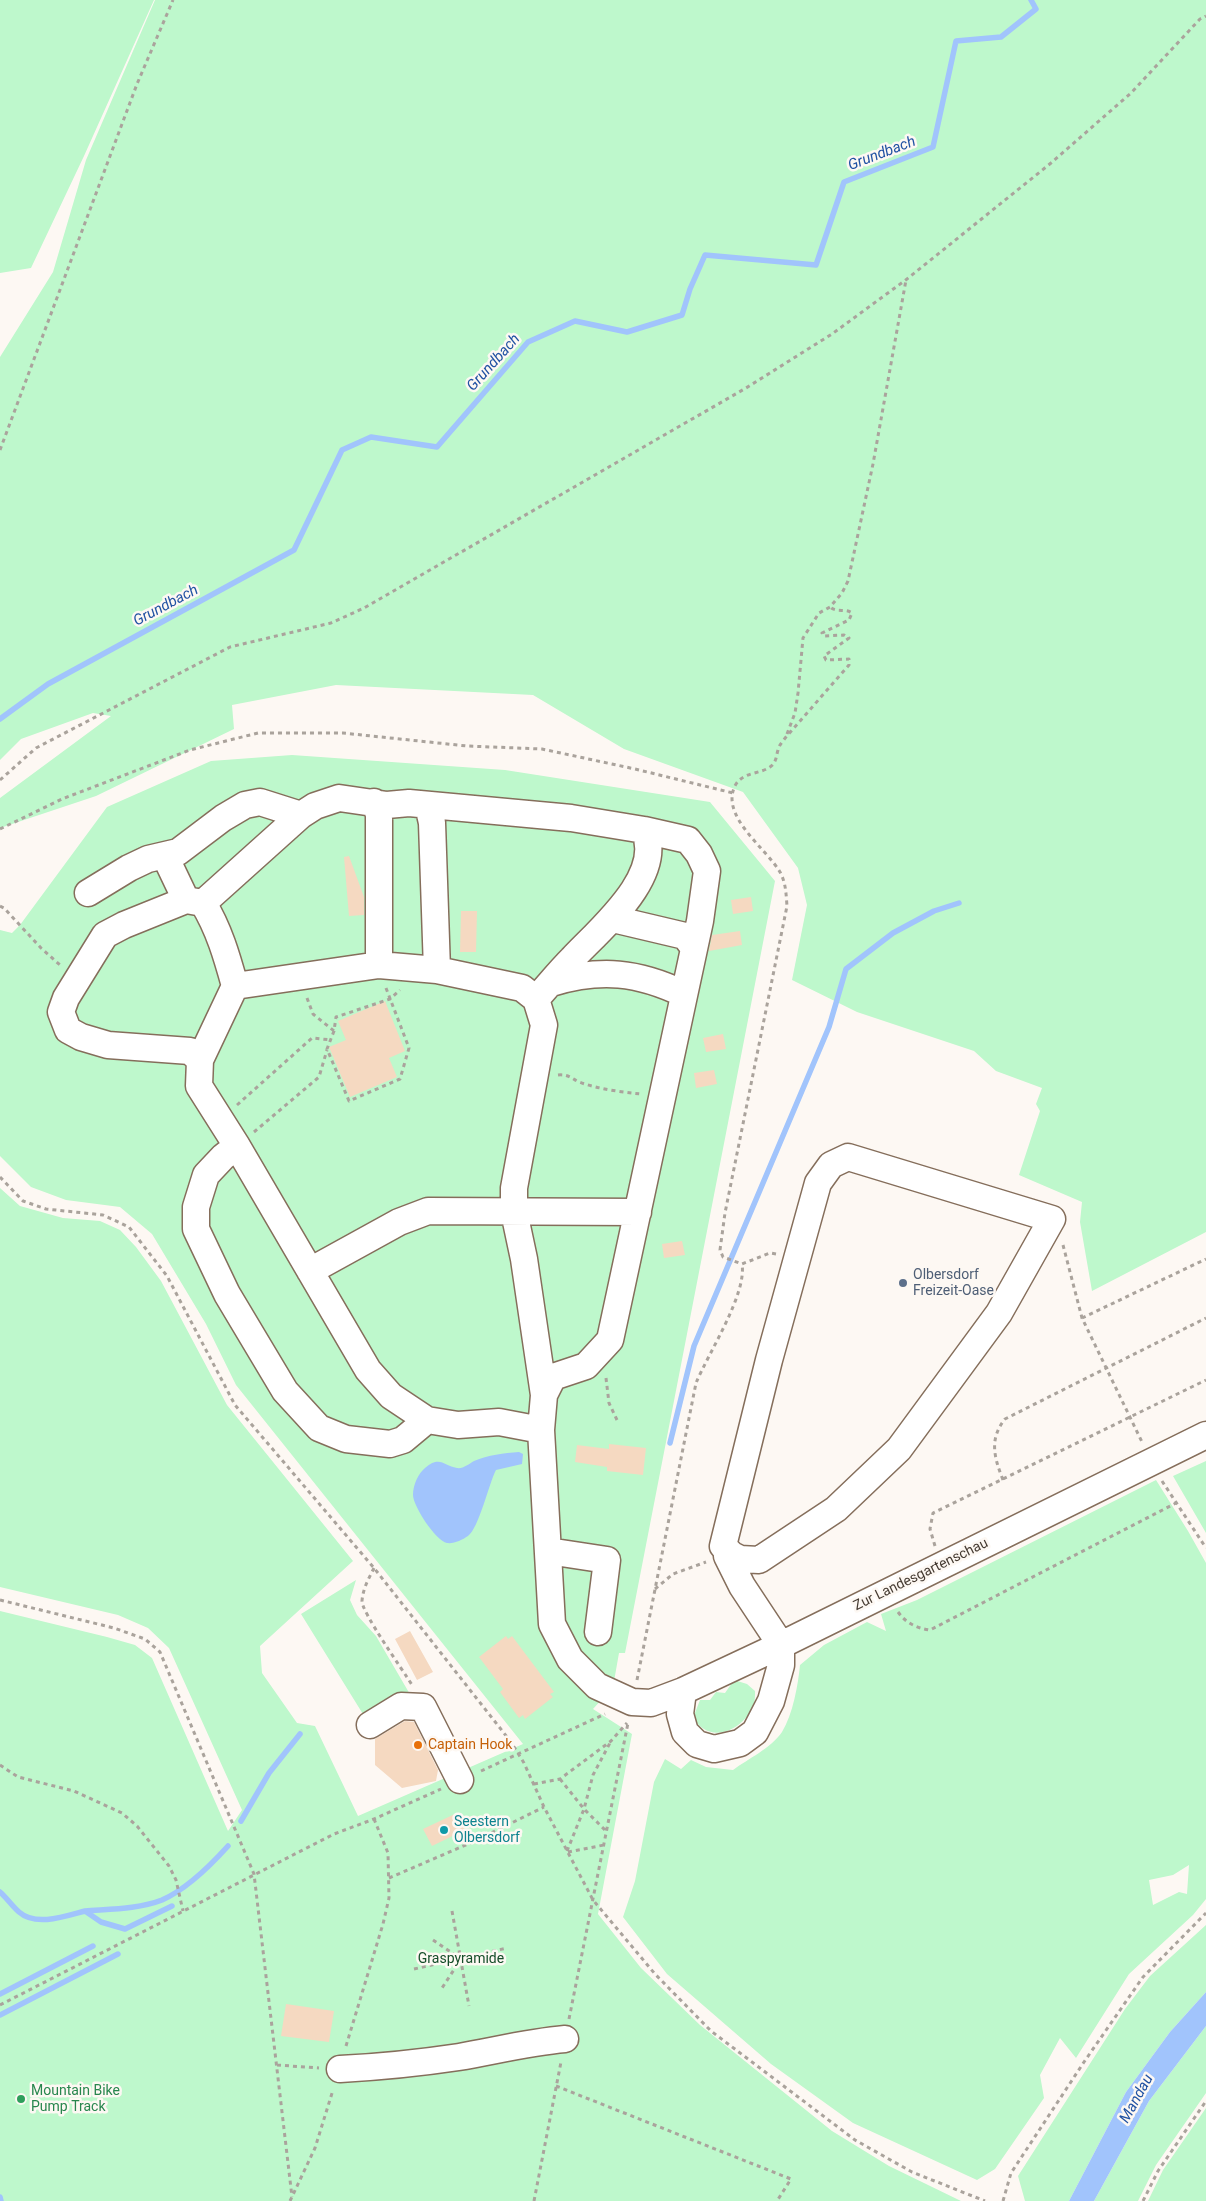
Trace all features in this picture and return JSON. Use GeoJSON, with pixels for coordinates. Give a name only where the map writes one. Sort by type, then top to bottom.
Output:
{"type":"FeatureCollection","features":[{"type":"Feature","properties":{"kind":"street"},"geometry":{"type":"LineString","coordinates":[[200,1060],[190,1051],[108,1045],[81,1037],[68,1030],[61,1012],[66,998],[105,935],[124,924],[194,902],[315,806],[339,798],[387,805],[409,803],[571,818],[644,830],[688,840],[699,854],[707,871],[700,921],[610,1340],[586,1366],[553,1378],[548,1384],[544,1395]]}},
{"type":"Feature","properties":{"kind":"street"},"geometry":{"type":"LineString","coordinates":[[88,893],[129,868],[148,859],[178,852],[223,818],[245,805],[260,802],[302,815]]}},
{"type":"Feature","properties":{"kind":"street"},"geometry":{"type":"LineString","coordinates":[[374,802],[379,814],[380,965]]}},
{"type":"Feature","properties":{"kind":"street"},"geometry":{"type":"LineString","coordinates":[[428,805],[432,823],[437,970]]}},
{"type":"Feature","properties":{"kind":"street"},"geometry":{"type":"LineString","coordinates":[[631,1711],[597,1686],[570,1659],[552,1624],[541,1430],[544,1395],[524,1259],[514,1212],[514,1188],[544,1025],[544,991],[571,959],[613,919],[644,872],[649,840],[644,830]]}},
{"type":"Feature","properties":{"kind":"street"},"geometry":{"type":"LineString","coordinates":[[165,856],[194,902],[213,919],[235,986],[200,1060],[199,1086],[237,1146],[368,1370],[391,1396],[427,1420],[458,1425],[499,1422],[541,1430]]}},
{"type":"Feature","properties":{"kind":"street"},"geometry":{"type":"LineString","coordinates":[[613,919],[685,936],[694,948]]}},
{"type":"Feature","properties":{"kind":"street"},"geometry":{"type":"LineString","coordinates":[[235,986],[380,965],[437,970],[544,991],[578,975],[616,974],[658,981],[684,994]]}},
{"type":"Feature","properties":{"kind":"street"},"geometry":{"type":"LineString","coordinates":[[237,1146],[223,1156],[206,1175],[196,1207],[196,1229],[227,1294],[286,1390],[319,1428],[384,1454],[427,1420]]}},
{"type":"Feature","properties":{"kind":"street"},"geometry":{"type":"LineString","coordinates":[[848,1156],[1052,1219],[999,1313],[899,1449],[836,1509],[759,1560],[740,1559],[723,1546],[769,1360],[818,1183],[831,1164],[848,1156]]}},
{"type":"Feature","properties":{"kind":"street"},"geometry":{"type":"LineString","coordinates":[[310,1271],[398,1222],[428,1211],[638,1212]]}},
{"type":"Feature","properties":{"kind":"street","name":"Zur Landesgartenschau"},"geometry":{"type":"LineString","coordinates":[[631,1711],[684,1691],[781,1645],[1206,1435]]}},
{"type":"Feature","properties":{"kind":"street"},"geometry":{"type":"LineString","coordinates":[[548,1552],[606,1560],[598,1632]]}},
{"type":"Feature","properties":{"kind":"street"},"geometry":{"type":"LineString","coordinates":[[684,1691],[681,1704],[682,1723],[690,1739],[697,1744],[714,1749],[740,1743],[755,1732],[769,1707],[781,1666],[781,1645],[742,1586],[727,1556]]}},
{"type":"Feature","properties":{"kind":"street"},"geometry":{"type":"LineString","coordinates":[[759,1560],[756,1581],[761,1615]]}},
{"type":"Feature","properties":{"kind":"street"},"geometry":{"type":"LineString","coordinates":[[370,1725],[401,1706],[423,1706],[460,1780]]}},
{"type":"Feature","properties":{"kind":"street"},"geometry":{"type":"LineString","coordinates":[[340,2069],[374,2068],[565,2039]]}},
{"type":"Feature","properties":{"kind":"path"},"geometry":{"type":"LineString","coordinates":[[0,450],[137,84],[173,0]]}},
{"type":"Feature","properties":{"kind":"path"},"geometry":{"type":"LineString","coordinates":[[0,780],[36,748],[230,646],[331,623],[364,608],[746,388],[832,334],[907,279],[1052,162],[1124,99],[1200,19],[1206,16]]}},
{"type":"Feature","properties":{"kind":"path"},"geometry":{"type":"LineString","coordinates":[[786,737],[795,713],[803,638],[818,613],[830,607],[842,593],[848,581],[873,464],[907,279]]}},
{"type":"Feature","properties":{"kind":"path"},"geometry":{"type":"LineString","coordinates":[[798,1257],[770,1253],[742,1264],[723,1257],[720,1250],[725,1213],[787,906],[786,884],[780,872],[740,821],[732,806],[733,793],[737,782],[746,776],[770,767],[776,760],[778,748],[786,737],[849,665],[849,659],[826,660],[824,656],[848,638],[844,635],[824,636],[822,633],[849,620],[852,613],[848,610],[836,611],[830,607]]}},
{"type":"Feature","properties":{"kind":"path"},"geometry":{"type":"LineString","coordinates":[[0,830],[62,800],[190,750],[258,733],[343,733],[467,746],[542,749],[635,768],[733,793]]}},
{"type":"Feature","properties":{"kind":"path"},"geometry":{"type":"LineString","coordinates":[[0,906],[41,948],[77,979]]}},
{"type":"Feature","properties":{"kind":"path"},"geometry":{"type":"LineString","coordinates":[[327,1049],[349,1101],[400,1079],[409,1048],[390,999],[380,965]]}},
{"type":"Feature","properties":{"kind":"path"},"geometry":{"type":"LineString","coordinates":[[296,977],[312,1014],[334,1031]]}},
{"type":"Feature","properties":{"kind":"path"},"geometry":{"type":"LineString","coordinates":[[237,1146],[319,1077],[334,1031],[336,1017],[390,999]]}},
{"type":"Feature","properties":{"kind":"path"},"geometry":{"type":"LineString","coordinates":[[220,1120],[312,1038],[331,1040]]}},
{"type":"Feature","properties":{"kind":"path"},"geometry":{"type":"LineString","coordinates":[[535,1076],[566,1074],[579,1082],[622,1092],[663,1097]]}},
{"type":"Feature","properties":{"kind":"path"},"geometry":{"type":"LineString","coordinates":[[0,1177],[23,1201],[46,1209],[103,1215],[129,1227],[166,1276],[235,1405],[374,1568],[519,1753],[544,1807],[593,1900],[655,1974],[711,2031],[855,2140],[912,2172],[985,2201]]}},
{"type":"Feature","properties":{"kind":"path"},"geometry":{"type":"LineString","coordinates":[[1052,1219],[1067,1254],[1082,1318],[1152,1461],[1206,1548]]}},
{"type":"Feature","properties":{"kind":"path"},"geometry":{"type":"LineString","coordinates":[[1082,1318],[1206,1259]]}},
{"type":"Feature","properties":{"kind":"path"},"geometry":{"type":"LineString","coordinates":[[593,1900],[696,1383],[707,1357],[730,1314],[743,1273],[742,1264]]}},
{"type":"Feature","properties":{"kind":"path"},"geometry":{"type":"LineString","coordinates":[[1003,1480],[996,1463],[994,1446],[997,1429],[1005,1419],[1206,1318]]}},
{"type":"Feature","properties":{"kind":"path"},"geometry":{"type":"LineString","coordinates":[[598,1354],[605,1376],[608,1403],[617,1420]]}},
{"type":"Feature","properties":{"kind":"path"},"geometry":{"type":"LineString","coordinates":[[936,1546],[930,1529],[933,1513],[1206,1380]]}},
{"type":"Feature","properties":{"kind":"path"},"geometry":{"type":"LineString","coordinates":[[884,1593],[902,1618],[917,1629],[930,1630],[1177,1503]]}},
{"type":"Feature","properties":{"kind":"path"},"geometry":{"type":"LineString","coordinates":[[654,1589],[673,1574],[727,1556]]}},
{"type":"Feature","properties":{"kind":"path"},"geometry":{"type":"LineString","coordinates":[[374,1568],[366,1584],[362,1602],[368,1616],[402,1667],[423,1706]]}},
{"type":"Feature","properties":{"kind":"path"},"geometry":{"type":"LineString","coordinates":[[0,1600],[114,1628],[145,1639],[160,1652],[254,1874],[292,2197]]}},
{"type":"Feature","properties":{"kind":"path"},"geometry":{"type":"LineString","coordinates":[[519,1753],[631,1711]]}},
{"type":"Feature","properties":{"kind":"path"},"geometry":{"type":"LineString","coordinates":[[567,1852],[584,1809],[594,1775],[611,1741],[631,1711]]}},
{"type":"Feature","properties":{"kind":"path"},"geometry":{"type":"LineString","coordinates":[[534,1784],[560,1779],[611,1741]]}},
{"type":"Feature","properties":{"kind":"path"},"geometry":{"type":"LineString","coordinates":[[0,1765],[18,1777],[74,1790],[122,1813],[137,1826],[169,1866],[178,1885],[183,1911]]}},
{"type":"Feature","properties":{"kind":"path"},"geometry":{"type":"LineString","coordinates":[[560,1779],[584,1809],[607,1831]]}},
{"type":"Feature","properties":{"kind":"path"},"geometry":{"type":"LineString","coordinates":[[389,1878],[475,1841],[544,1807]]}},
{"type":"Feature","properties":{"kind":"path"},"geometry":{"type":"LineString","coordinates":[[0,2005],[334,1834],[374,1819],[388,1853],[389,1898],[383,1924],[315,2148],[290,2201]]}},
{"type":"Feature","properties":{"kind":"path"},"geometry":{"type":"LineString","coordinates":[[567,1852],[604,1845]]}},
{"type":"Feature","properties":{"kind":"path"},"geometry":{"type":"LineString","coordinates":[[452,1911],[469,2006]]}},
{"type":"Feature","properties":{"kind":"path"},"geometry":{"type":"LineString","coordinates":[[1003,2201],[1011,2173],[1143,1977],[1206,1913]]}},
{"type":"Feature","properties":{"kind":"path"},"geometry":{"type":"LineString","coordinates":[[433,1940],[461,1959]]}},
{"type":"Feature","properties":{"kind":"path"},"geometry":{"type":"LineString","coordinates":[[414,1969],[508,1948]]}},
{"type":"Feature","properties":{"kind":"path"},"geometry":{"type":"LineString","coordinates":[[442,1988],[461,1959]]}},
{"type":"Feature","properties":{"kind":"path"},"geometry":{"type":"LineString","coordinates":[[277,2065],[340,2069]]}},
{"type":"Feature","properties":{"kind":"path"},"geometry":{"type":"LineString","coordinates":[[556,2086],[791,2179],[777,2201]]}},
{"type":"Feature","properties":{"kind":"path"},"geometry":{"type":"LineString","coordinates":[[1143,2201],[1158,2170],[1206,2101]]}},
{"type":"Feature","properties":{"kind":"green space"},"geometry":{"type":"Polygon","coordinates":[[[0,0],[154,0],[31,268],[0,273],[0,0]]]}},
{"type":"Feature","properties":{"kind":"green space"},"geometry":{"type":"Polygon","coordinates":[[[155,0],[1206,0],[1206,1232],[1092,1291],[1080,1222],[1082,1202],[1019,1175],[1040,1111],[1036,1104],[1042,1088],[996,1071],[974,1051],[857,1012],[792,980],[807,905],[798,868],[743,792],[624,749],[533,695],[336,685],[232,705],[234,729],[96,796],[0,828],[0,798],[111,716],[93,713],[21,739],[0,760],[0,357],[53,272],[86,160],[155,0]]]}},
{"type":"Feature","properties":{"kind":"green space","name":"Graspyramide"},"geometry":{"type":"Polygon","coordinates":[[[292,755],[505,770],[710,802],[775,881],[625,1653],[619,1653],[613,1687],[593,1709],[632,1734],[598,1914],[641,1968],[700,2025],[832,2131],[889,2166],[961,2201],[0,2201],[0,1611],[135,1645],[152,1658],[228,1831],[242,1810],[169,1648],[148,1628],[118,1615],[0,1587],[0,1188],[20,1206],[63,1218],[100,1221],[120,1230],[136,1247],[161,1281],[227,1405],[353,1561],[260,1646],[262,1673],[297,1723],[315,1726],[358,1816],[523,1744],[236,1385],[206,1324],[152,1234],[120,1207],[66,1200],[31,1187],[0,1156],[0,930],[12,933],[20,925],[107,807],[211,761],[292,755]]]}},
{"type":"Feature","properties":{"kind":"green space"},"geometry":{"type":"Polygon","coordinates":[[[1206,1461],[1206,1533],[1173,1476],[1206,1461]]]}},
{"type":"Feature","properties":{"kind":"green space"},"geometry":{"type":"Polygon","coordinates":[[[1156,1480],[1206,1563],[1206,1899],[1193,1915],[1129,1974],[1076,2058],[1060,2038],[1040,2075],[1044,2098],[995,2169],[977,2180],[853,2123],[771,2064],[667,1974],[623,1917],[635,1881],[654,1782],[665,1759],[681,1769],[691,1760],[706,1767],[733,1770],[766,1748],[782,1732],[792,1708],[800,1665],[824,1645],[867,1622],[886,1631],[881,1614],[917,1600],[1156,1480]],[[1189,1865],[1173,1875],[1149,1880],[1153,1905],[1179,1892],[1187,1894],[1189,1865]]]}},
{"type":"Feature","properties":{"kind":"green space"},"geometry":{"type":"Polygon","coordinates":[[[356,1580],[350,1600],[357,1615],[376,1636],[411,1696],[366,1719],[301,1614],[356,1580]]]}},
{"type":"Feature","properties":{"kind":"green space"},"geometry":{"type":"Polygon","coordinates":[[[734,1680],[747,1684],[755,1691],[754,1702],[747,1717],[734,1728],[719,1733],[703,1728],[693,1718],[700,1700],[710,1700],[716,1692],[725,1693],[734,1680]]]}},
{"type":"Feature","properties":{"kind":"green space"},"geometry":{"type":"Polygon","coordinates":[[[1206,1925],[1206,1992],[1170,2032],[1126,2092],[1069,2201],[1025,2201],[1018,2176],[1125,2009],[1150,1976],[1206,1925]]]}},
{"type":"Feature","properties":{"kind":"green space"},"geometry":{"type":"Polygon","coordinates":[[[1206,2026],[1206,2093],[1156,2165],[1138,2201],[1094,2201],[1149,2101],[1206,2026]]]}},
{"type":"Feature","properties":{"kind":"green space"},"geometry":{"type":"Polygon","coordinates":[[[1206,2108],[1206,2201],[1148,2201],[1163,2170],[1206,2108]]]}},
{"type":"Feature","properties":{"kind":"water"},"geometry":{"type":"Polygon","coordinates":[[[519,1452],[523,1454],[522,1464],[496,1470],[476,1524],[468,1536],[450,1543],[442,1541],[431,1530],[414,1500],[413,1491],[422,1470],[434,1462],[442,1462],[459,1468],[485,1457],[519,1452]]]}},
{"type":"Feature","properties":{"kind":"water","name":"Mandau"},"geometry":{"type":"Polygon","coordinates":[[[1206,1992],[1206,2026],[1149,2101],[1094,2201],[1069,2201],[1126,2092],[1170,2032],[1206,1992]]]}},
{"type":"Feature","properties":{"kind":"building"},"geometry":{"type":"Polygon","coordinates":[[[349,856],[364,897],[364,915],[349,916],[344,857],[349,856]]]}},
{"type":"Feature","properties":{"kind":"building"},"geometry":{"type":"Polygon","coordinates":[[[751,897],[753,911],[733,914],[731,900],[751,897]]]}},
{"type":"Feature","properties":{"kind":"building"},"geometry":{"type":"Polygon","coordinates":[[[461,911],[477,911],[476,952],[460,952],[461,911]]]}},
{"type":"Feature","properties":{"kind":"building"},"geometry":{"type":"Polygon","coordinates":[[[740,931],[742,945],[709,951],[712,935],[740,931]]]}},
{"type":"Feature","properties":{"kind":"building"},"geometry":{"type":"Polygon","coordinates":[[[385,1001],[405,1051],[389,1058],[397,1077],[350,1097],[329,1047],[346,1040],[338,1021],[385,1001]]]}},
{"type":"Feature","properties":{"kind":"building"},"geometry":{"type":"Polygon","coordinates":[[[723,1034],[726,1049],[706,1052],[703,1038],[723,1034]]]}},
{"type":"Feature","properties":{"kind":"building"},"geometry":{"type":"Polygon","coordinates":[[[714,1070],[717,1084],[696,1088],[694,1073],[714,1070]]]}},
{"type":"Feature","properties":{"kind":"building"},"geometry":{"type":"Polygon","coordinates":[[[682,1241],[685,1255],[664,1258],[662,1244],[682,1241]]]}},
{"type":"Feature","properties":{"kind":"building"},"geometry":{"type":"Polygon","coordinates":[[[609,1444],[646,1448],[643,1475],[607,1471],[607,1467],[575,1462],[577,1445],[609,1449],[609,1444]]]}},
{"type":"Feature","properties":{"kind":"building"},"geometry":{"type":"Polygon","coordinates":[[[410,1631],[433,1672],[417,1680],[395,1639],[410,1631]]]}},
{"type":"Feature","properties":{"kind":"building"},"geometry":{"type":"Polygon","coordinates":[[[506,1636],[508,1639],[512,1636],[554,1692],[550,1694],[553,1697],[525,1719],[523,1715],[519,1718],[500,1692],[503,1689],[479,1657],[506,1636]]]}},
{"type":"Feature","properties":{"kind":"building"},"geometry":{"type":"Polygon","coordinates":[[[405,1721],[414,1722],[438,1770],[436,1781],[402,1788],[375,1765],[375,1739],[405,1721]]]}},
{"type":"Feature","properties":{"kind":"building","name":"Seestern Olbersdorf"},"geometry":{"type":"Polygon","coordinates":[[[457,1813],[465,1830],[432,1846],[423,1829],[457,1813]]]}},
{"type":"Feature","properties":{"kind":"building"},"geometry":{"type":"Polygon","coordinates":[[[286,2004],[334,2011],[329,2042],[281,2036],[286,2004]]]}},
{"type":"Feature","properties":{"kind":"waterway","name":"Grundbach"},"geometry":{"type":"LineString","coordinates":[[0,719],[48,684],[294,550],[342,450],[371,437],[437,447],[528,342],[575,321],[627,332],[682,315],[690,289],[705,255],[816,265],[844,182],[933,147],[956,41],[1001,37],[1036,9],[1031,0]]}},
{"type":"Feature","properties":{"kind":"waterway"},"geometry":{"type":"LineString","coordinates":[[670,1443],[694,1346],[829,1027],[846,969],[893,933],[934,911],[959,903]]}},
{"type":"Feature","properties":{"kind":"waterway"},"geometry":{"type":"LineString","coordinates":[[241,1821],[269,1773],[300,1734]]}},
{"type":"Feature","properties":{"kind":"waterway"},"geometry":{"type":"LineString","coordinates":[[85,1911],[134,1907],[162,1900],[189,1883],[206,1869],[228,1846]]}},
{"type":"Feature","properties":{"kind":"waterway"},"geometry":{"type":"LineString","coordinates":[[0,1892],[19,1912],[34,1919],[51,1919],[85,1911],[101,1922],[125,1929],[172,1906]]}},
{"type":"Feature","properties":{"kind":"waterway"},"geometry":{"type":"LineString","coordinates":[[0,1994],[93,1946]]}},
{"type":"Feature","properties":{"kind":"waterway"},"geometry":{"type":"LineString","coordinates":[[0,2015],[118,1954]]}},
{"type":"Feature","properties":{"kind":"waterway"},"geometry":{"type":"LineString","coordinates":[[0,2197],[1,2201]]}},
{"type":"Feature","properties":{"kind":"place","name":"Olbersdorf Freizeit-Oase"},"geometry":{"type":"Point","coordinates":[903,1283]}},
{"type":"Feature","properties":{"kind":"place","name":"Captain Hook"},"geometry":{"type":"Point","coordinates":[418,1745]}},
{"type":"Feature","properties":{"kind":"place","name":"Seestern Olbersdorf"},"geometry":{"type":"Point","coordinates":[444,1830]}},
{"type":"Feature","properties":{"kind":"place","name":"Mountain Bike Pump Track"},"geometry":{"type":"Point","coordinates":[21,2099]}}]}
